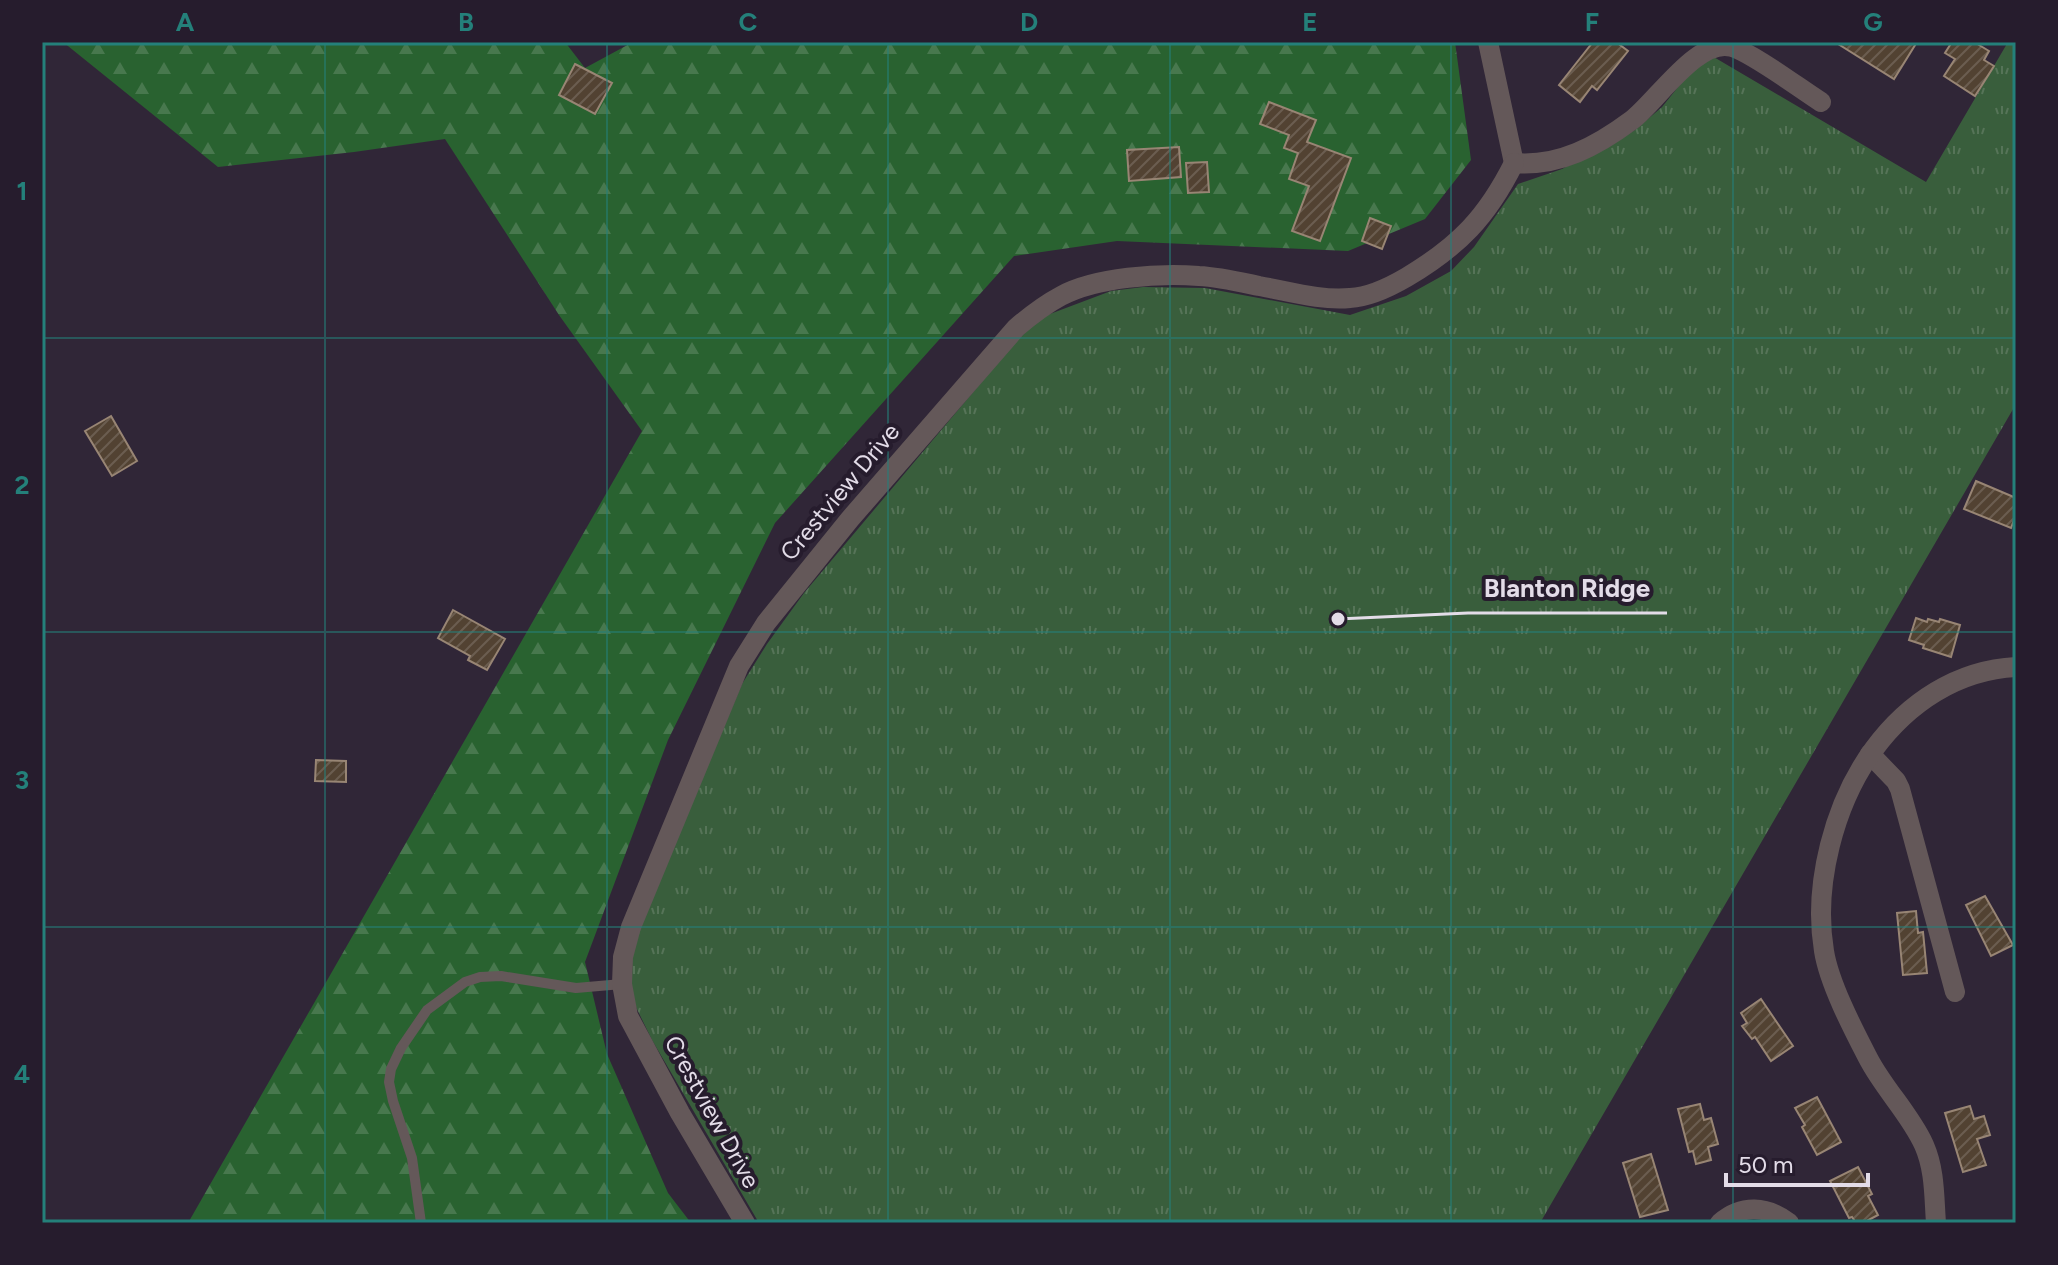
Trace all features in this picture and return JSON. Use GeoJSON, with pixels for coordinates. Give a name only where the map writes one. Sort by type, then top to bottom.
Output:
{"type":"FeatureCollection","features":[{"type":"Feature","properties":{"kind":"street"},"geometry":{"type":"LineString","coordinates":[[1488,42],[1514,163],[1548,162],[1576,154],[1604,140],[1653,103],[1697,56],[1720,46],[1732,47],[1745,54],[1821,102]]}},
{"type":"Feature","properties":{"kind":"street","name":"Crestview Drive"},"geometry":{"type":"LineString","coordinates":[[745,1223],[680,1113],[628,1016],[622,984],[623,957],[631,927],[739,666],[766,623],[800,579],[1016,328],[1038,309],[1088,285],[1140,278],[1199,276],[1350,299],[1375,293],[1431,263],[1457,243],[1487,210],[1514,163]]}},
{"type":"Feature","properties":{"kind":"street"},"geometry":{"type":"LineString","coordinates":[[1936,1223],[1935,1192],[1925,1148],[1870,1062],[1844,1008],[1824,952],[1823,900],[1832,833],[1851,785],[1870,754],[1898,719],[1921,701],[1968,675],[2016,667]]}},
{"type":"Feature","properties":{"kind":"street"},"geometry":{"type":"LineString","coordinates":[[1870,754],[1900,789],[1955,992]]}},
{"type":"Feature","properties":{"kind":"street"},"geometry":{"type":"LineString","coordinates":[[1720,1223],[1730,1215],[1755,1209],[1770,1211],[1789,1223]]}},
{"type":"Feature","properties":{"kind":"lane"},"geometry":{"type":"LineString","coordinates":[[421,1223],[412,1158],[389,1082],[391,1069],[401,1048],[427,1010],[456,987],[480,977],[501,976],[576,988],[622,984]]}},
{"type":"Feature","properties":{"kind":"green space"},"geometry":{"type":"Polygon","coordinates":[[[63,42],[565,42],[585,68],[633,42],[1455,42],[1471,160],[1425,219],[1348,251],[1117,241],[1014,256],[775,523],[668,740],[585,962],[607,1054],[668,1193],[691,1223],[188,1223],[642,431],[559,315],[445,139],[218,167],[63,42]]]}},
{"type":"Feature","properties":{"kind":"green space"},"geometry":{"type":"Polygon","coordinates":[[[2008,42],[2016,42],[2016,404],[1540,1223],[759,1223],[652,1040],[634,1003],[629,979],[633,951],[645,915],[742,684],[767,644],[804,593],[1017,340],[1042,317],[1111,291],[1143,287],[1205,288],[1350,315],[1406,296],[1451,271],[1474,247],[1518,184],[1562,169],[1635,130],[1662,107],[1695,66],[1712,56],[1926,182],[2008,42]]]}},
{"type":"Feature","properties":{"kind":"building"},"geometry":{"type":"Polygon","coordinates":[[[1593,42],[1616,42],[1628,51],[1597,90],[1592,86],[1580,102],[1559,85],[1593,42]]]}},
{"type":"Feature","properties":{"kind":"building"},"geometry":{"type":"Polygon","coordinates":[[[1835,42],[1917,42],[1894,79],[1835,42]]]}},
{"type":"Feature","properties":{"kind":"building"},"geometry":{"type":"Polygon","coordinates":[[[1952,42],[1974,42],[1989,51],[1984,60],[1994,66],[1975,96],[1944,76],[1955,59],[1945,53],[1952,42]]]}},
{"type":"Feature","properties":{"kind":"building"},"geometry":{"type":"Polygon","coordinates":[[[575,64],[612,83],[595,114],[559,95],[575,64]]]}},
{"type":"Feature","properties":{"kind":"building"},"geometry":{"type":"Polygon","coordinates":[[[1269,102],[1316,120],[1307,142],[1351,158],[1320,241],[1292,231],[1309,186],[1289,179],[1298,153],[1284,148],[1289,135],[1260,124],[1269,102]]]}},
{"type":"Feature","properties":{"kind":"building"},"geometry":{"type":"Polygon","coordinates":[[[1179,147],[1181,177],[1129,181],[1127,150],[1179,147]]]}},
{"type":"Feature","properties":{"kind":"building"},"geometry":{"type":"Polygon","coordinates":[[[1207,162],[1209,192],[1188,193],[1186,163],[1207,162]]]}},
{"type":"Feature","properties":{"kind":"building"},"geometry":{"type":"Polygon","coordinates":[[[1370,218],[1391,226],[1382,249],[1362,241],[1370,218]]]}},
{"type":"Feature","properties":{"kind":"building"},"geometry":{"type":"Polygon","coordinates":[[[111,416],[137,461],[112,476],[85,431],[111,416]]]}},
{"type":"Feature","properties":{"kind":"building"},"geometry":{"type":"Polygon","coordinates":[[[1976,481],[2016,498],[2016,515],[2011,528],[1964,509],[1976,481]]]}},
{"type":"Feature","properties":{"kind":"building"},"geometry":{"type":"Polygon","coordinates":[[[453,610],[505,639],[487,670],[468,660],[470,656],[438,638],[453,610]]]}},
{"type":"Feature","properties":{"kind":"building"},"geometry":{"type":"Polygon","coordinates":[[[1916,618],[1927,622],[1928,619],[1939,622],[1940,619],[1960,625],[1951,657],[1909,640],[1916,618]]]}},
{"type":"Feature","properties":{"kind":"building"},"geometry":{"type":"Polygon","coordinates":[[[316,760],[346,761],[346,782],[315,781],[316,760]]]}},
{"type":"Feature","properties":{"kind":"building"},"geometry":{"type":"Polygon","coordinates":[[[1985,896],[2013,945],[1991,956],[1966,905],[1985,896]]]}},
{"type":"Feature","properties":{"kind":"building"},"geometry":{"type":"Polygon","coordinates":[[[1916,911],[1918,933],[1923,932],[1927,973],[1903,975],[1897,913],[1916,911]]]}},
{"type":"Feature","properties":{"kind":"building"},"geometry":{"type":"Polygon","coordinates":[[[1761,999],[1793,1046],[1771,1061],[1755,1037],[1752,1039],[1742,1026],[1747,1023],[1741,1013],[1761,999]]]}},
{"type":"Feature","properties":{"kind":"building"},"geometry":{"type":"Polygon","coordinates":[[[1817,1097],[1841,1142],[1817,1155],[1795,1108],[1817,1097]]]}},
{"type":"Feature","properties":{"kind":"building"},"geometry":{"type":"Polygon","coordinates":[[[1700,1104],[1704,1120],[1711,1118],[1718,1144],[1708,1147],[1711,1160],[1696,1164],[1693,1151],[1689,1152],[1678,1109],[1700,1104]]]}},
{"type":"Feature","properties":{"kind":"building"},"geometry":{"type":"Polygon","coordinates":[[[1970,1106],[1974,1119],[1984,1116],[1990,1135],[1977,1139],[1986,1165],[1963,1172],[1945,1113],[1970,1106]]]}},
{"type":"Feature","properties":{"kind":"building"},"geometry":{"type":"Polygon","coordinates":[[[1651,1154],[1668,1210],[1640,1217],[1623,1163],[1651,1154]]]}},
{"type":"Feature","properties":{"kind":"building"},"geometry":{"type":"Polygon","coordinates":[[[1858,1167],[1872,1194],[1868,1196],[1878,1215],[1863,1223],[1849,1218],[1830,1181],[1858,1167]]]}},
{"type":"Feature","properties":{"kind":"place","name":"Blanton Ridge"},"geometry":{"type":"Point","coordinates":[1338,619]}}]}
